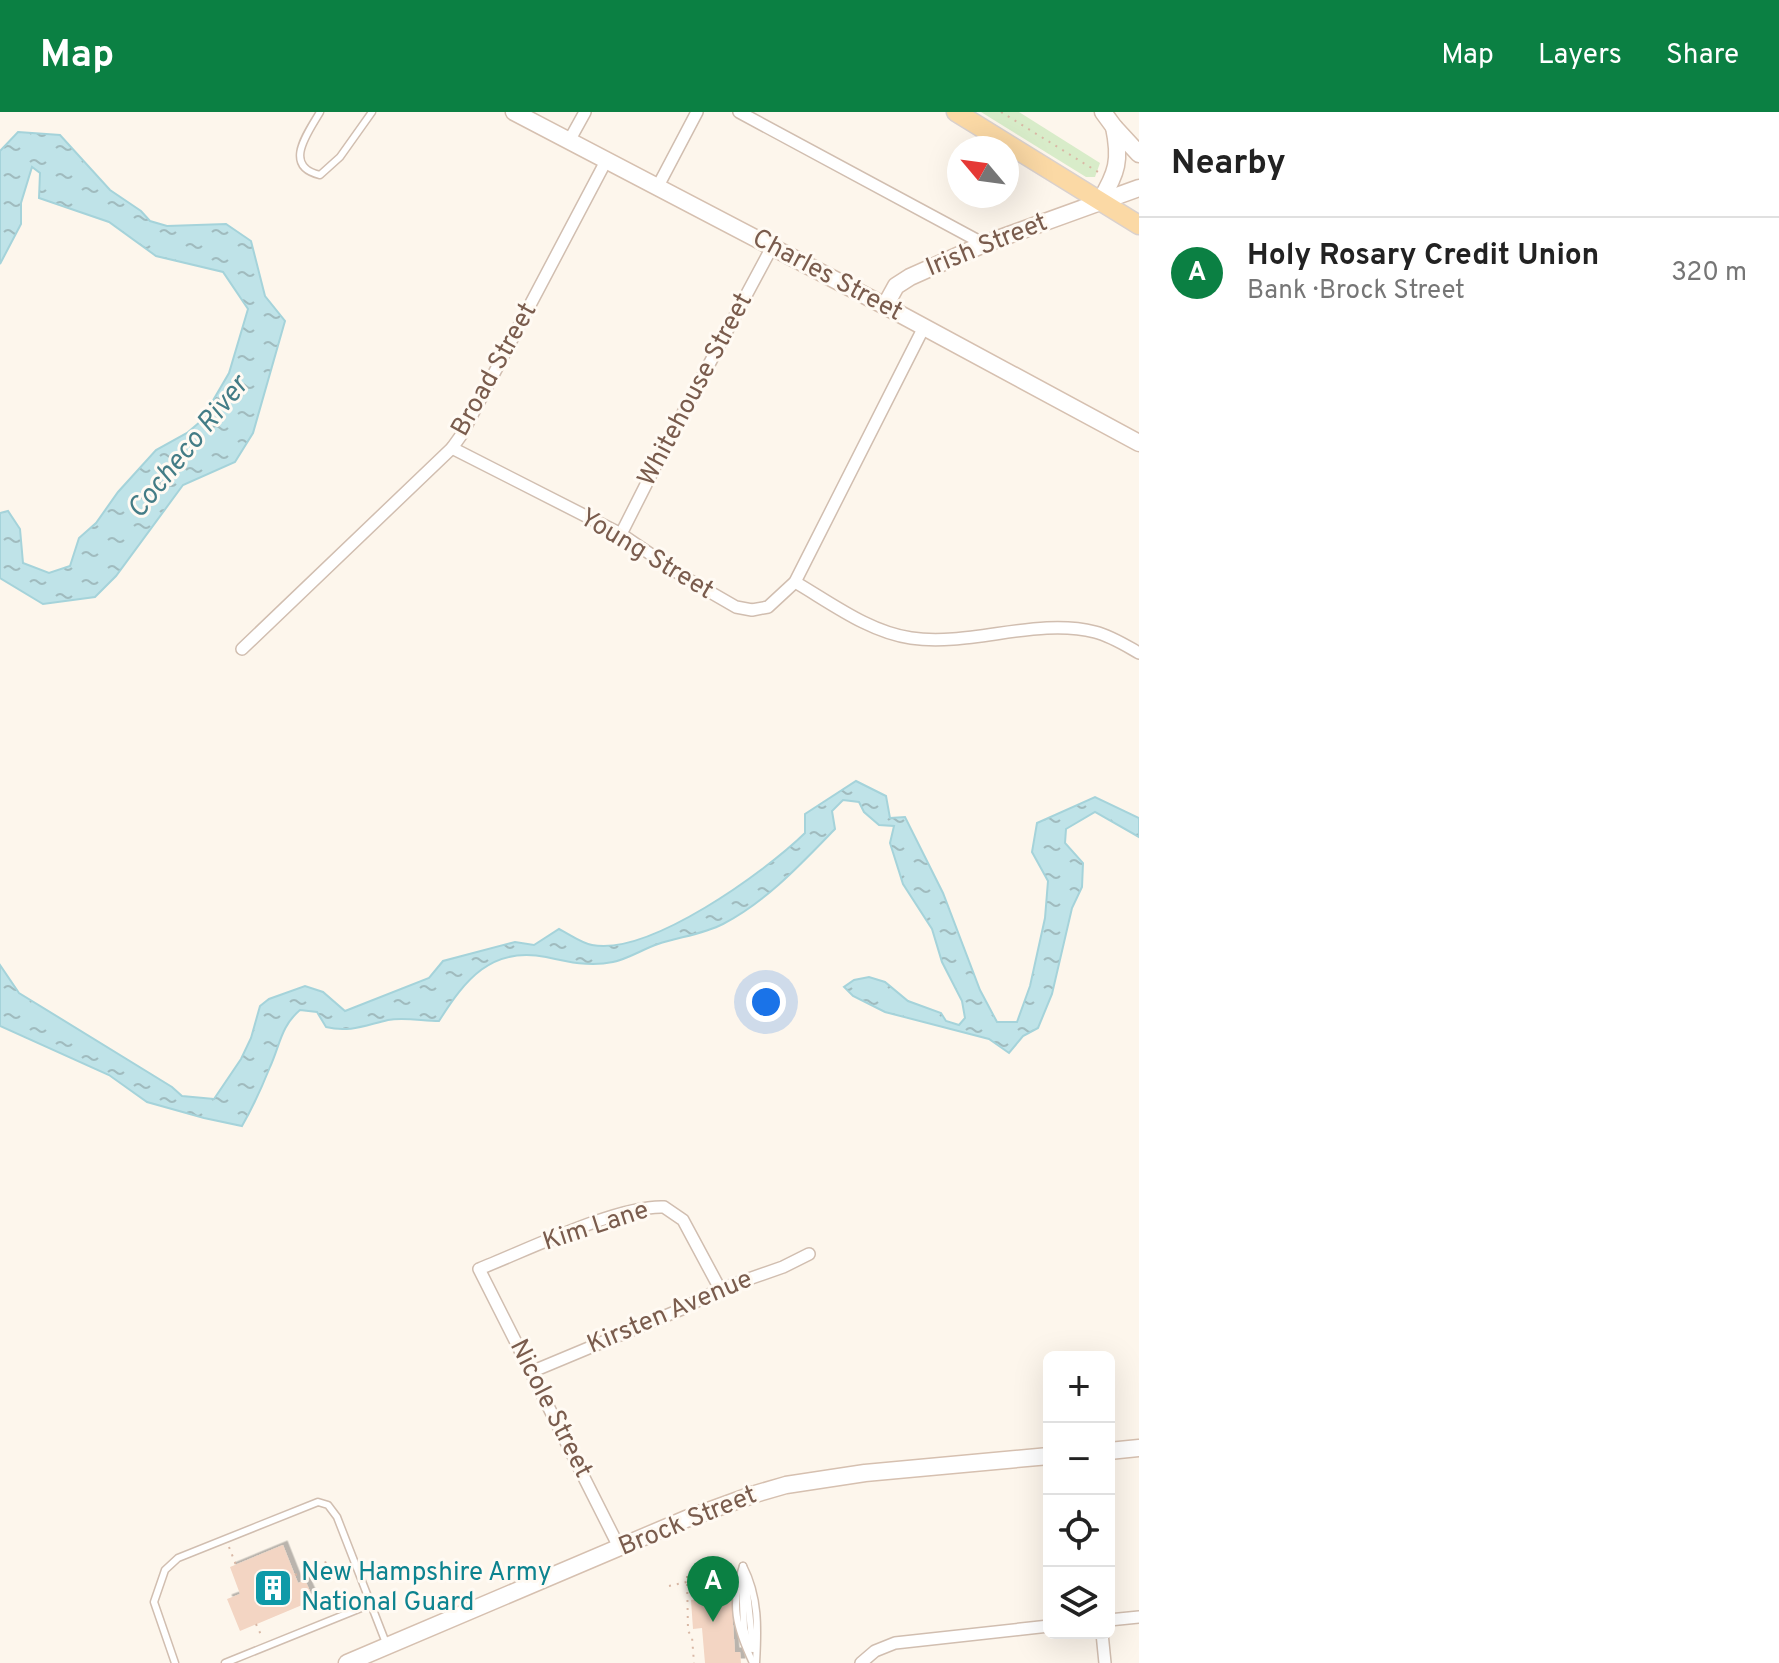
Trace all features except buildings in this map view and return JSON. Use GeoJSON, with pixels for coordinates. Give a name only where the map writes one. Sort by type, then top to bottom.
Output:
{"type":"FeatureCollection","features":[{"type":"Feature","properties":{"kind":"main road"},"geometry":{"type":"LineString","coordinates":[[956,112],[1139,225]]}},
{"type":"Feature","properties":{"kind":"street","name":"Charles Street"},"geometry":{"type":"LineString","coordinates":[[514,112],[1139,443]]}},
{"type":"Feature","properties":{"kind":"street"},"geometry":{"type":"LineString","coordinates":[[569,141],[585,112]]}},
{"type":"Feature","properties":{"kind":"street"},"geometry":{"type":"LineString","coordinates":[[657,188],[697,112]]}},
{"type":"Feature","properties":{"kind":"street"},"geometry":{"type":"LineString","coordinates":[[739,112],[984,244]]}},
{"type":"Feature","properties":{"kind":"street"},"geometry":{"type":"LineString","coordinates":[[1103,112],[1139,154]]}},
{"type":"Feature","properties":{"kind":"street"},"geometry":{"type":"LineString","coordinates":[[1100,201],[1115,175],[1119,157],[1114,127]]}},
{"type":"Feature","properties":{"kind":"street","name":"Broad Street"},"geometry":{"type":"LineString","coordinates":[[242,649],[452,448],[606,161]]}},
{"type":"Feature","properties":{"kind":"street","name":"Irish Street"},"geometry":{"type":"LineString","coordinates":[[885,306],[896,286],[984,244],[1139,188]]}},
{"type":"Feature","properties":{"kind":"street","name":"Whitehouse Street"},"geometry":{"type":"LineString","coordinates":[[621,534],[772,247]]}},
{"type":"Feature","properties":{"kind":"street"},"geometry":{"type":"LineString","coordinates":[[924,327],[795,582],[865,623],[908,638],[939,640],[1078,629],[1107,636],[1139,653]]}},
{"type":"Feature","properties":{"kind":"street","name":"Young Street"},"geometry":{"type":"LineString","coordinates":[[452,448],[621,534],[736,607],[752,610],[768,607],[795,582]]}},
{"type":"Feature","properties":{"kind":"street","name":"Kim Lane"},"geometry":{"type":"LineString","coordinates":[[479,1269],[586,1226],[638,1210],[664,1207],[683,1220],[720,1289]]}},
{"type":"Feature","properties":{"kind":"street","name":"Kirsten Avenue"},"geometry":{"type":"LineString","coordinates":[[531,1372],[682,1309],[720,1289],[783,1267],[809,1254]]}},
{"type":"Feature","properties":{"kind":"street","name":"Nicole Street"},"geometry":{"type":"LineString","coordinates":[[479,1269],[620,1549]]}},
{"type":"Feature","properties":{"kind":"street"},"geometry":{"type":"LineString","coordinates":[[1115,1450],[1139,1448]]}},
{"type":"Feature","properties":{"kind":"street","name":"Brock Street"},"geometry":{"type":"LineString","coordinates":[[347,1663],[733,1501],[786,1485],[865,1473],[1043,1457]]}},
{"type":"Feature","properties":{"kind":"street"},"geometry":{"type":"LineString","coordinates":[[1115,1619],[1139,1617]]}},
{"type":"Feature","properties":{"kind":"street"},"geometry":{"type":"LineString","coordinates":[[861,1663],[875,1651],[895,1643],[1043,1627]]}},
{"type":"Feature","properties":{"kind":"street"},"geometry":{"type":"LineString","coordinates":[[1103,1639],[1105,1663]]}},
{"type":"Feature","properties":{"kind":"lane"},"geometry":{"type":"LineString","coordinates":[[320,112],[300,151],[300,161],[305,169],[320,175],[340,157],[372,112]]}},
{"type":"Feature","properties":{"kind":"lane"},"geometry":{"type":"LineString","coordinates":[[175,1663],[154,1602],[170,1563],[318,1502],[328,1505],[337,1517],[387,1647]]}},
{"type":"Feature","properties":{"kind":"lane"},"geometry":{"type":"LineString","coordinates":[[743,1566],[754,1587],[758,1624],[755,1663],[744,1628],[743,1566]]}},
{"type":"Feature","properties":{"kind":"lane"},"geometry":{"type":"LineString","coordinates":[[225,1663],[371,1604]]}},
{"type":"Feature","properties":{"kind":"path"},"geometry":{"type":"LineString","coordinates":[[1001,112],[1099,173]]}},
{"type":"Feature","properties":{"kind":"path"},"geometry":{"type":"LineString","coordinates":[[228,1547],[236,1565]]}},
{"type":"Feature","properties":{"kind":"path"},"geometry":{"type":"LineString","coordinates":[[295,1575],[331,1560]]}},
{"type":"Feature","properties":{"kind":"path"},"geometry":{"type":"LineString","coordinates":[[687,1576],[688,1631],[692,1637],[694,1663]]}},
{"type":"Feature","properties":{"kind":"path"},"geometry":{"type":"LineString","coordinates":[[669,1586],[688,1582]]}},
{"type":"Feature","properties":{"kind":"path"},"geometry":{"type":"LineString","coordinates":[[256,1624],[262,1639]]}},
{"type":"Feature","properties":{"kind":"green space"},"geometry":{"type":"Polygon","coordinates":[[[981,112],[1019,112],[1100,163],[1095,177],[1086,177],[981,112]]]}},
{"type":"Feature","properties":{"kind":"water","name":"Cocheco River"},"geometry":{"type":"Polygon","coordinates":[[[18,132],[60,135],[110,190],[150,221],[167,226],[226,224],[251,241],[265,296],[285,321],[253,433],[235,462],[183,485],[116,576],[95,597],[43,604],[0,578],[0,513],[8,511],[20,529],[23,563],[49,573],[70,566],[79,538],[96,523],[118,492],[156,450],[187,433],[201,421],[229,373],[248,309],[223,272],[156,256],[109,222],[39,198],[40,173],[32,167],[21,203],[21,224],[0,264],[0,151],[18,132]]]}},
{"type":"Feature","properties":{"kind":"water"},"geometry":{"type":"Polygon","coordinates":[[[856,781],[886,796],[890,818],[905,817],[943,893],[980,990],[997,1022],[1017,1022],[1030,986],[1045,918],[1048,881],[1032,852],[1037,823],[1095,797],[1139,818],[1139,837],[1095,812],[1066,829],[1065,843],[1083,863],[1082,887],[1072,908],[1052,994],[1038,1028],[1023,1036],[1009,1053],[989,1039],[885,1012],[853,996],[844,987],[854,980],[869,977],[885,982],[908,1001],[941,1013],[946,1021],[959,1025],[965,1018],[962,1001],[942,962],[932,929],[903,884],[890,843],[894,826],[879,825],[864,812],[859,802],[843,800],[832,811],[835,829],[783,881],[739,915],[716,927],[658,944],[613,962],[579,963],[527,955],[495,962],[470,980],[439,1021],[394,1019],[357,1028],[334,1029],[326,1027],[317,1012],[300,1010],[285,1029],[242,1126],[147,1102],[109,1075],[0,1026],[0,965],[19,993],[182,1096],[214,1099],[241,1059],[260,1006],[269,999],[305,986],[323,992],[345,1011],[429,978],[443,961],[515,942],[534,945],[559,929],[592,945],[616,945],[644,938],[705,908],[763,868],[805,833],[805,814],[856,781]]]}},
{"type":"Feature","properties":{"kind":"place","name":"New Hampshire Army National Guard"},"geometry":{"type":"Point","coordinates":[273,1588]}},
{"type":"Feature","properties":{"kind":"place","name":"Holy Rosary Credit Union"},"geometry":{"type":"Point","coordinates":[713,1622]}}]}
